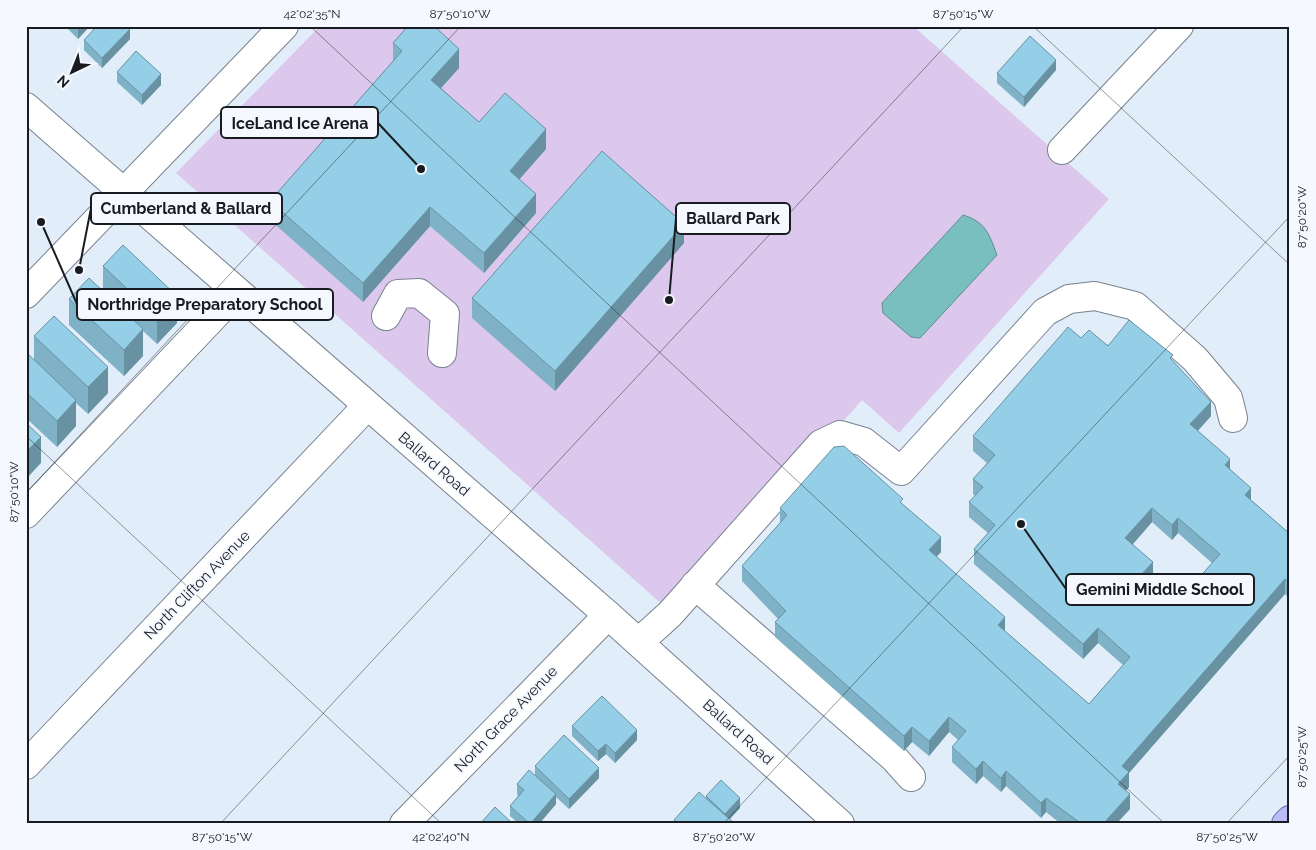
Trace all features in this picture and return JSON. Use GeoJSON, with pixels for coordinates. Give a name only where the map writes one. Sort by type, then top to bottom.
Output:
{"type":"FeatureCollection","features":[{"type":"Feature","properties":{"kind":"main road"},"geometry":{"type":"LineString","coordinates":[[1286,824],[1290,820]]}},
{"type":"Feature","properties":{"kind":"street"},"geometry":{"type":"LineString","coordinates":[[26,294],[284,26]]}},
{"type":"Feature","properties":{"kind":"street"},"geometry":{"type":"LineString","coordinates":[[1062,150],[1170,29]]}},
{"type":"Feature","properties":{"kind":"street","name":"Ballard Road"},"geometry":{"type":"LineString","coordinates":[[26,107],[608,615],[840,824]]}},
{"type":"Feature","properties":{"kind":"street"},"geometry":{"type":"LineString","coordinates":[[26,514],[237,292]]}},
{"type":"Feature","properties":{"kind":"street"},"geometry":{"type":"LineString","coordinates":[[386,316],[398,294],[419,293],[446,314],[442,353]]}},
{"type":"Feature","properties":{"kind":"street"},"geometry":{"type":"LineString","coordinates":[[638,642],[670,614],[820,444],[840,435],[864,442],[901,471],[1045,312],[1069,299],[1095,296],[1135,306],[1195,359],[1228,398],[1233,418]]}},
{"type":"Feature","properties":{"kind":"street","name":"North Clifton Avenue"},"geometry":{"type":"LineString","coordinates":[[26,765],[367,406]]}},
{"type":"Feature","properties":{"kind":"street"},"geometry":{"type":"LineString","coordinates":[[695,585],[894,758],[911,777]]}},
{"type":"Feature","properties":{"kind":"street","name":"North Grace Avenue"},"geometry":{"type":"LineString","coordinates":[[404,824],[608,615]]}},
{"type":"Feature","properties":{"kind":"shaded area"},"geometry":{"type":"Polygon","coordinates":[[[320,26],[913,26],[1109,199],[899,433],[862,400],[673,614],[176,173],[320,26]]]}},
{"type":"Feature","properties":{"kind":"shaded area"},"geometry":{"type":"Polygon","coordinates":[[[963,215],[982,225],[989,235],[997,255],[920,338],[911,337],[883,313],[882,303],[963,215]]]}},
{"type":"Feature","properties":{"kind":"building"},"geometry":{"type":"Polygon","coordinates":[[[97,26],[127,26],[130,29],[102,58],[84,40],[97,26]]]}},
{"type":"Feature","properties":{"kind":"building"},"geometry":{"type":"Polygon","coordinates":[[[408,26],[434,26],[459,49],[431,80],[479,122],[505,93],[546,129],[510,171],[536,194],[484,253],[430,207],[363,283],[270,201],[402,51],[393,43],[408,26]]]}},
{"type":"Feature","properties":{"kind":"building"},"geometry":{"type":"Polygon","coordinates":[[[1030,36],[1056,60],[1024,97],[997,73],[1030,36]]]}},
{"type":"Feature","properties":{"kind":"building"},"geometry":{"type":"Polygon","coordinates":[[[136,51],[161,74],[142,95],[117,72],[136,51]]]}},
{"type":"Feature","properties":{"kind":"building"},"geometry":{"type":"Polygon","coordinates":[[[602,151],[684,224],[555,371],[472,298],[602,151]]]}},
{"type":"Feature","properties":{"kind":"building"},"geometry":{"type":"Polygon","coordinates":[[[123,245],[177,296],[157,317],[103,266],[123,245]]]}},
{"type":"Feature","properties":{"kind":"building"},"geometry":{"type":"Polygon","coordinates":[[[89,278],[143,329],[124,350],[69,299],[89,278]]]}},
{"type":"Feature","properties":{"kind":"building"},"geometry":{"type":"Polygon","coordinates":[[[54,316],[108,367],[88,387],[34,336],[54,316]]]}},
{"type":"Feature","properties":{"kind":"building"},"geometry":{"type":"Polygon","coordinates":[[[1129,320],[1173,355],[1170,358],[1211,402],[1190,424],[1230,459],[1225,465],[1251,488],[1245,495],[1290,534],[1290,584],[1285,579],[1122,766],[1129,772],[1118,784],[1130,794],[1103,824],[1082,824],[1046,798],[1041,803],[1006,771],[1001,778],[983,761],[976,769],[952,747],[966,731],[949,717],[929,741],[912,727],[904,736],[775,622],[786,611],[742,566],[787,515],[780,508],[834,447],[844,446],[903,499],[900,502],[941,537],[929,550],[1005,617],[998,625],[1089,704],[1130,657],[1098,628],[1083,644],[974,549],[995,525],[969,502],[983,487],[973,479],[995,455],[973,436],[1068,327],[1081,338],[1089,330],[1108,346],[1129,320]],[[1152,508],[1125,538],[1153,562],[1141,575],[1175,605],[1220,554],[1178,518],[1172,525],[1152,508]]]}},
{"type":"Feature","properties":{"kind":"building"},"geometry":{"type":"Polygon","coordinates":[[[26,352],[76,400],[57,421],[26,392],[26,352]]]}},
{"type":"Feature","properties":{"kind":"building"},"geometry":{"type":"Polygon","coordinates":[[[26,423],[41,437],[26,452],[26,423]]]}},
{"type":"Feature","properties":{"kind":"building"},"geometry":{"type":"Polygon","coordinates":[[[602,696],[637,730],[615,753],[606,744],[598,751],[572,726],[602,696]]]}},
{"type":"Feature","properties":{"kind":"building"},"geometry":{"type":"Polygon","coordinates":[[[564,735],[599,768],[569,799],[535,766],[564,735]]]}},
{"type":"Feature","properties":{"kind":"building"},"geometry":{"type":"Polygon","coordinates":[[[529,770],[556,794],[530,824],[510,806],[524,790],[517,784],[529,770]]]}},
{"type":"Feature","properties":{"kind":"building"},"geometry":{"type":"Polygon","coordinates":[[[721,780],[740,798],[725,814],[706,796],[721,780]]]}},
{"type":"Feature","properties":{"kind":"building"},"geometry":{"type":"Polygon","coordinates":[[[699,792],[735,824],[679,824],[674,820],[699,792]]]}},
{"type":"Feature","properties":{"kind":"building"},"geometry":{"type":"Polygon","coordinates":[[[495,807],[513,824],[480,824],[495,807]]]}},
{"type":"Feature","properties":{"kind":"place","name":"IceLand Ice Arena"},"geometry":{"type":"Point","coordinates":[421,169]}},
{"type":"Feature","properties":{"kind":"place","name":"Northridge Preparatory School"},"geometry":{"type":"Point","coordinates":[41,222]}},
{"type":"Feature","properties":{"kind":"place","name":"Cumberland & Ballard"},"geometry":{"type":"Point","coordinates":[79,270]}},
{"type":"Feature","properties":{"kind":"place","name":"Ballard Park"},"geometry":{"type":"Point","coordinates":[669,300]}},
{"type":"Feature","properties":{"kind":"place","name":"Gemini Middle School"},"geometry":{"type":"Point","coordinates":[1021,524]}}]}
